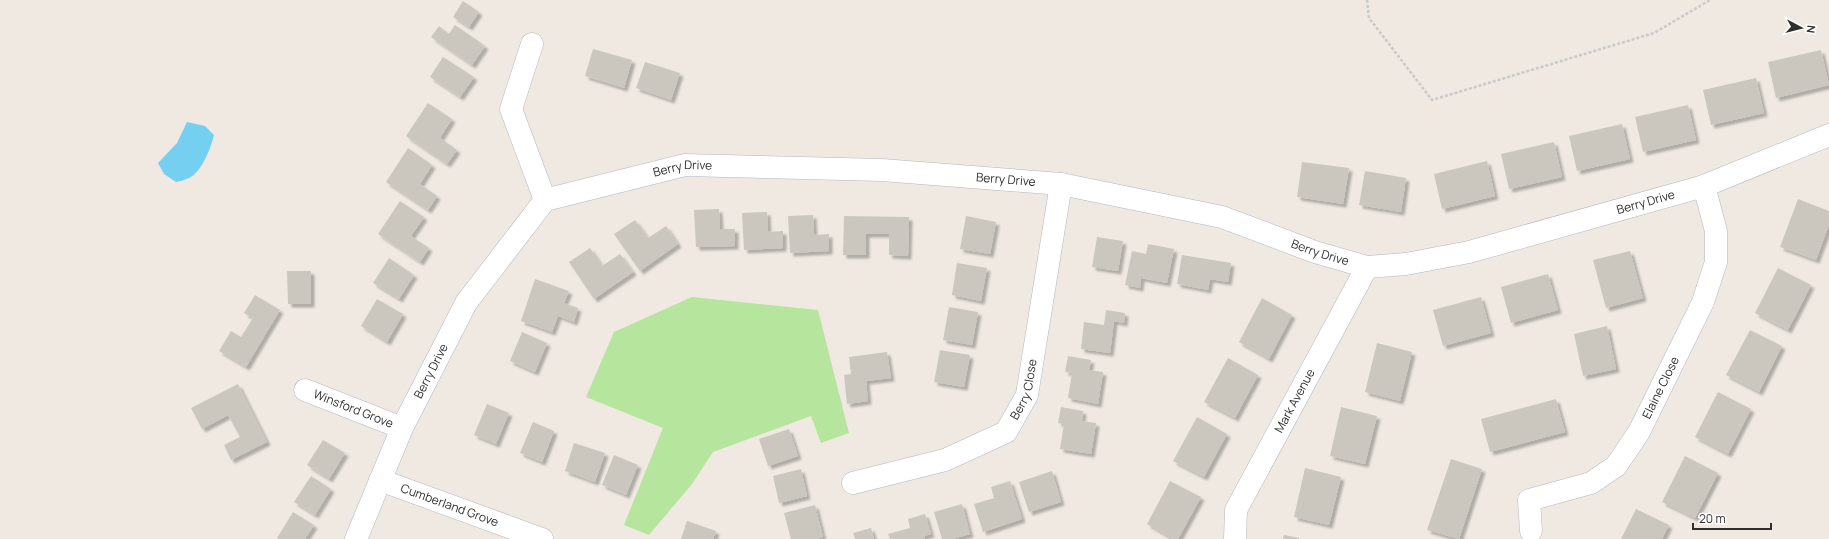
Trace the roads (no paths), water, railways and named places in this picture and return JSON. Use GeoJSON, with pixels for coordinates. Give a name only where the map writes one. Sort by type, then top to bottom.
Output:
{"type":"FeatureCollection","features":[{"type":"Feature","properties":{"kind":"street"},"geometry":{"type":"LineString","coordinates":[[532,44],[511,109],[545,200]]}},
{"type":"Feature","properties":{"kind":"street","name":"Berry Drive"},"geometry":{"type":"LineString","coordinates":[[356,539],[402,428],[466,303],[545,200],[685,165],[882,170],[1061,184],[1222,217],[1315,252],[1367,267],[1406,264],[1469,252],[1704,186],[1829,135]]}},
{"type":"Feature","properties":{"kind":"street","name":"Berry Close"},"geometry":{"type":"LineString","coordinates":[[853,483],[945,460],[1006,432],[1027,395],[1061,184]]}},
{"type":"Feature","properties":{"kind":"street","name":"Elaine Close"},"geometry":{"type":"LineString","coordinates":[[1531,530],[1528,500],[1591,483],[1616,466],[1639,432],[1703,302],[1716,262],[1716,231],[1704,186]]}},
{"type":"Feature","properties":{"kind":"street","name":"Mark Avenue"},"geometry":{"type":"LineString","coordinates":[[1235,539],[1236,510],[1367,267]]}},
{"type":"Feature","properties":{"kind":"street","name":"Winsford Grove"},"geometry":{"type":"LineString","coordinates":[[305,390],[402,428]]}},
{"type":"Feature","properties":{"kind":"street","name":"Cumberland Grove"},"geometry":{"type":"LineString","coordinates":[[380,480],[542,539]]}},
{"type":"Feature","properties":{"kind":"water"},"geometry":{"type":"Polygon","coordinates":[[[187,122],[205,126],[214,135],[208,153],[198,171],[189,178],[176,182],[164,174],[158,163],[177,143],[187,122]]]}}]}
